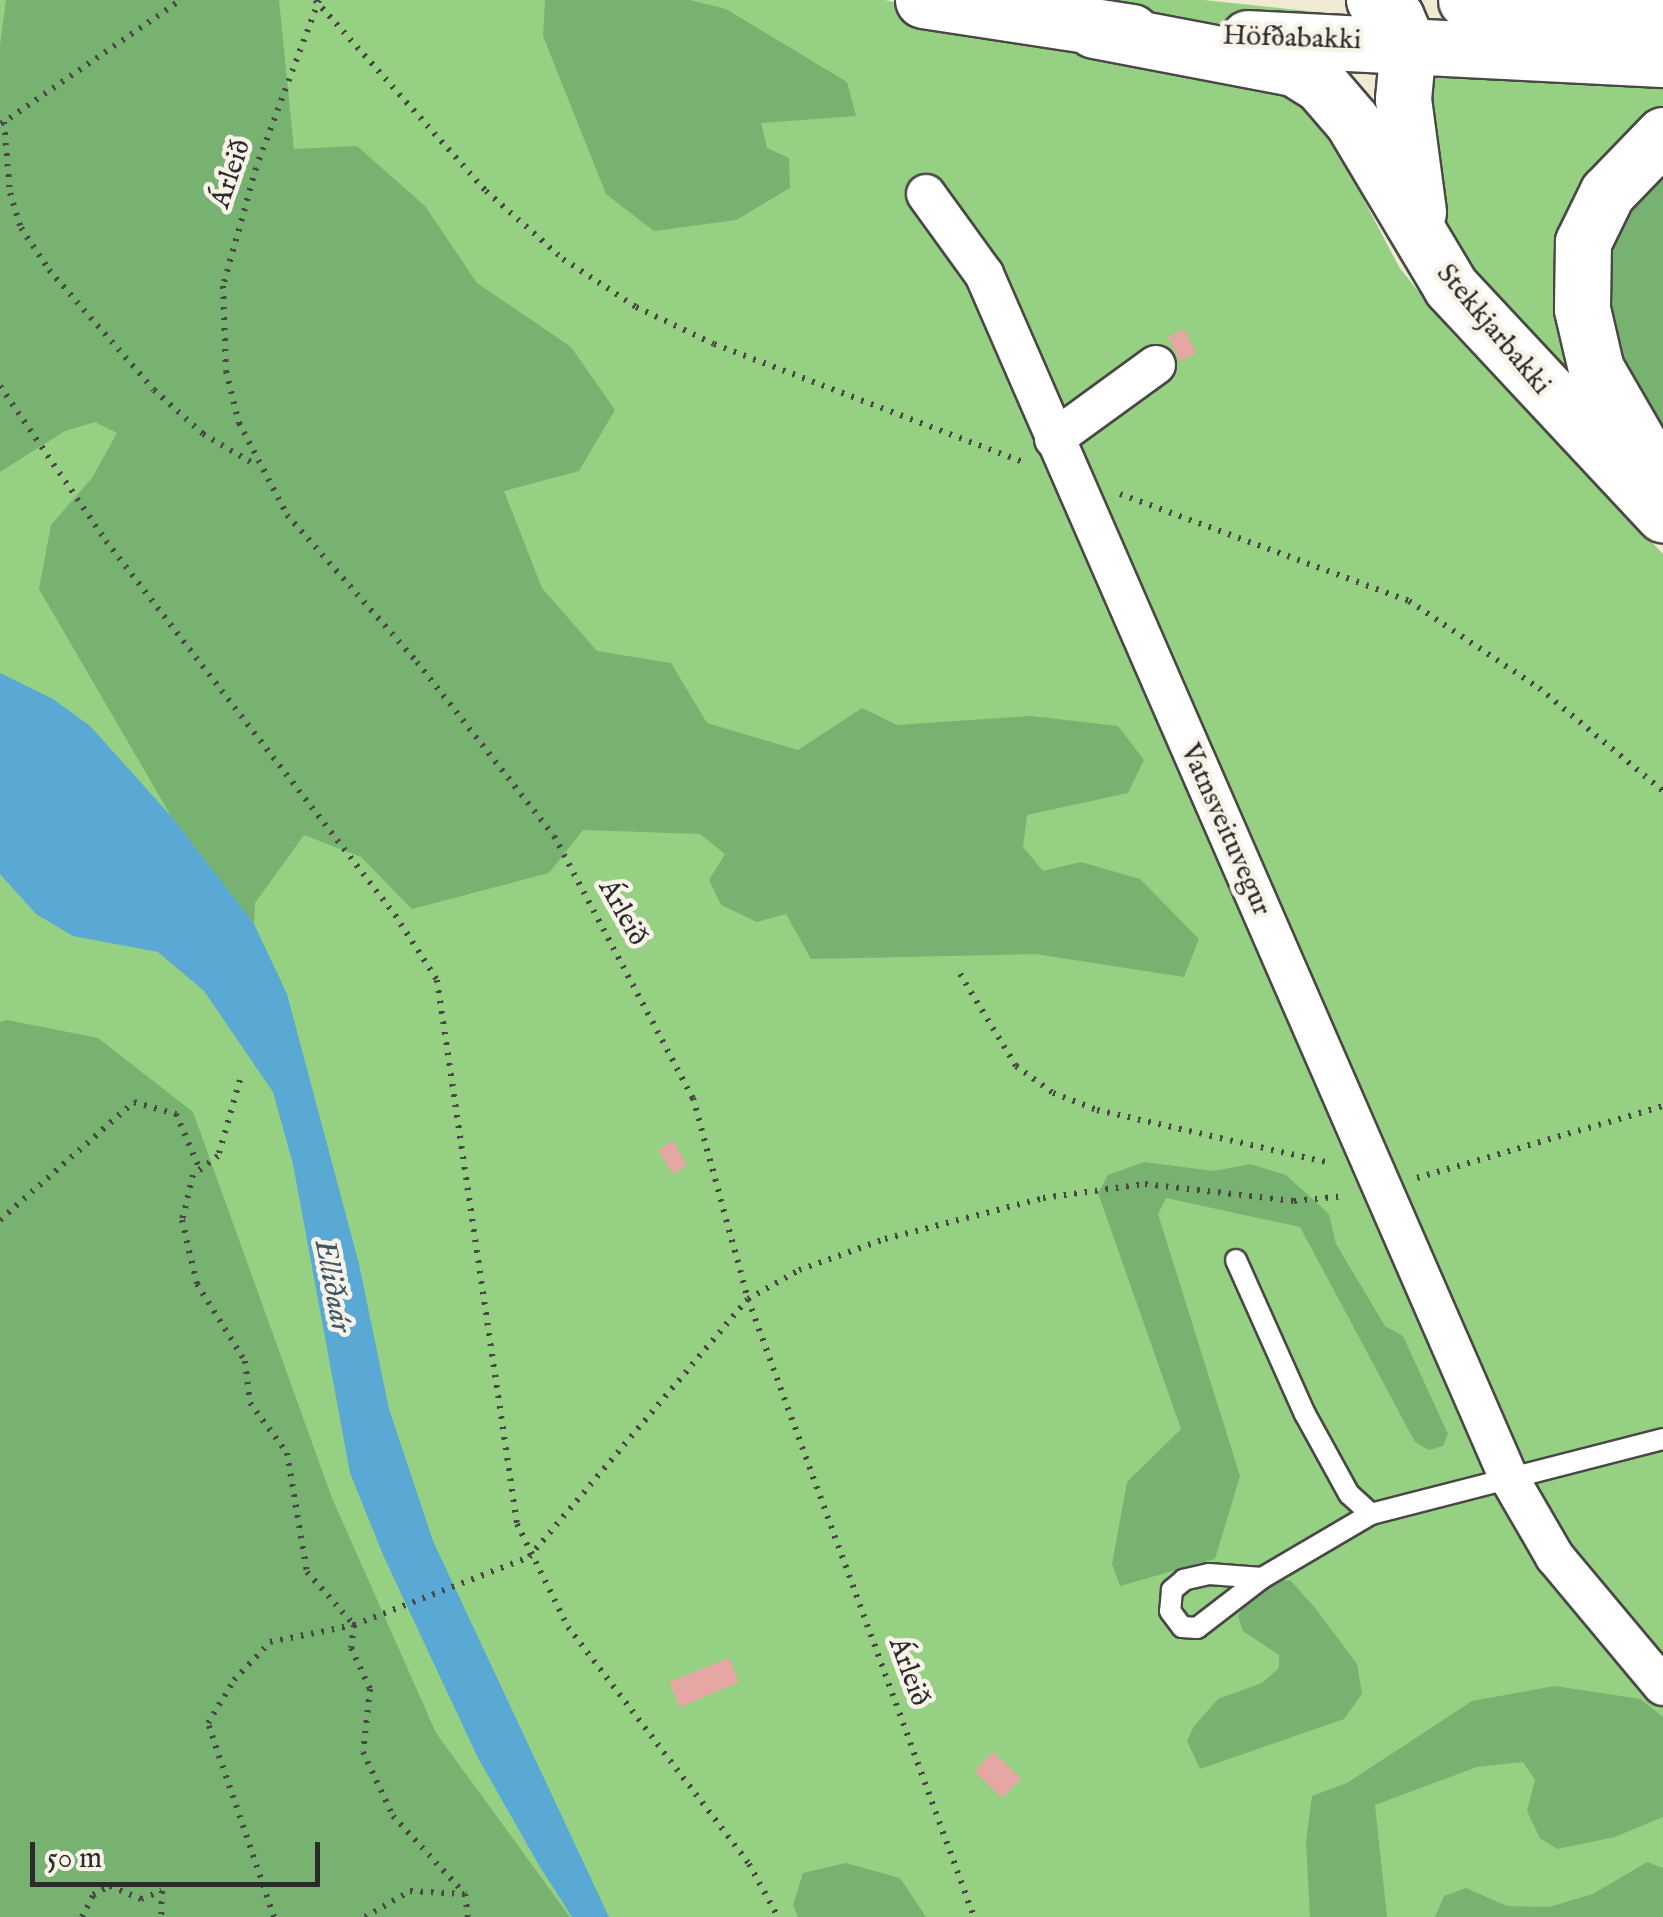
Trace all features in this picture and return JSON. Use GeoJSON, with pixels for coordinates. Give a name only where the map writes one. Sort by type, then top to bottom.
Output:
{"type":"FeatureCollection","features":[{"type":"Feature","properties":{"kind":"main road","name":"Höfðabakki"},"geometry":{"type":"LineString","coordinates":[[923,0],[1094,30],[1396,21],[1663,59]]}},
{"type":"Feature","properties":{"kind":"main road"},"geometry":{"type":"LineString","coordinates":[[1466,0],[1663,11]]}},
{"type":"Feature","properties":{"kind":"main road"},"geometry":{"type":"LineString","coordinates":[[1381,173],[1396,21]]}},
{"type":"Feature","properties":{"kind":"main road","name":"Stekkjarbakki"},"geometry":{"type":"LineString","coordinates":[[1396,21],[1406,138],[1422,240],[1451,288],[1526,374],[1663,514]]}},
{"type":"Feature","properties":{"kind":"main road"},"geometry":{"type":"LineString","coordinates":[[1094,30],[1294,68],[1321,85],[1352,121],[1422,240]]}},
{"type":"Feature","properties":{"kind":"main road","name":"Stekkjarbakki"},"geometry":{"type":"LineString","coordinates":[[1663,135],[1607,193],[1583,242],[1582,309],[1596,369],[1663,485]]}},
{"type":"Feature","properties":{"kind":"street","name":"Vatnsveituvegur"},"geometry":{"type":"LineString","coordinates":[[926,194],[984,274],[1508,1476],[1555,1557],[1663,1686]]}},
{"type":"Feature","properties":{"kind":"street"},"geometry":{"type":"LineString","coordinates":[[1054,439],[1156,365]]}},
{"type":"Feature","properties":{"kind":"lane"},"geometry":{"type":"LineString","coordinates":[[1236,1260],[1305,1414],[1349,1494],[1371,1514]]}},
{"type":"Feature","properties":{"kind":"lane"},"geometry":{"type":"LineString","coordinates":[[1262,1578],[1371,1514],[1508,1476],[1663,1440]]}},
{"type":"Feature","properties":{"kind":"path"},"geometry":{"type":"LineString","coordinates":[[181,0],[2,123],[10,193],[21,228],[48,270],[154,390],[203,434],[257,465]]}},
{"type":"Feature","properties":{"kind":"path"},"geometry":{"type":"LineString","coordinates":[[318,2],[486,191],[563,259],[636,307],[714,344],[1410,602],[1539,688],[1663,791]]}},
{"type":"Feature","properties":{"kind":"path","name":"Árleið"},"geometry":{"type":"LineString","coordinates":[[318,2],[256,168],[223,286],[226,371],[257,465],[286,516],[417,662],[554,836],[692,1098],[748,1299],[974,1917]]}},
{"type":"Feature","properties":{"kind":"path"},"geometry":{"type":"LineString","coordinates":[[0,386],[106,541],[395,915],[437,980],[517,1524],[529,1557],[568,1626],[749,1864],[778,1917]]}},
{"type":"Feature","properties":{"kind":"path"},"geometry":{"type":"LineString","coordinates":[[960,974],[1016,1066],[1053,1093],[1114,1114],[1379,1181]]}},
{"type":"Feature","properties":{"kind":"path"},"geometry":{"type":"LineString","coordinates":[[240,1080],[218,1156],[193,1175],[182,1220],[197,1284],[245,1361],[250,1403],[286,1453],[307,1572],[354,1626],[352,1648],[370,1689],[364,1752],[394,1816],[465,1894],[468,1917]]}},
{"type":"Feature","properties":{"kind":"path"},"geometry":{"type":"LineString","coordinates":[[0,1220],[134,1102],[176,1114],[201,1172]]}},
{"type":"Feature","properties":{"kind":"path"},"geometry":{"type":"LineString","coordinates":[[274,1917],[208,1723],[234,1680],[270,1642],[354,1626],[465,1586],[529,1557],[748,1299],[798,1270],[885,1239],[1043,1198],[1146,1184],[1294,1200],[1663,1106]]}},
{"type":"Feature","properties":{"kind":"path"},"geometry":{"type":"LineString","coordinates":[[82,1917],[93,1895],[110,1886],[140,1899],[162,1892],[161,1917]]}},
{"type":"Feature","properties":{"kind":"path"},"geometry":{"type":"LineString","coordinates":[[365,1917],[410,1891],[465,1894]]}},
{"type":"Feature","properties":{"kind":"green space"},"geometry":{"type":"Polygon","coordinates":[[[0,0],[885,0],[1307,91],[1399,267],[1451,332],[1663,554],[1663,1917],[0,1917],[0,0]]]}},
{"type":"Feature","properties":{"kind":"green space"},"geometry":{"type":"Polygon","coordinates":[[[6,0],[279,0],[294,149],[357,146],[425,206],[477,283],[571,347],[615,410],[579,471],[504,491],[542,588],[597,651],[671,663],[707,723],[798,750],[862,708],[897,725],[1031,716],[1118,726],[1144,760],[1128,793],[1027,815],[1023,847],[1043,871],[1081,862],[1140,879],[1199,939],[1184,977],[1035,954],[811,959],[786,914],[757,922],[721,905],[709,880],[725,854],[700,834],[583,830],[549,873],[412,909],[361,857],[304,835],[255,903],[254,924],[171,816],[39,589],[51,525],[92,478],[117,433],[95,422],[65,431],[0,472],[0,45],[6,0]]]}},
{"type":"Feature","properties":{"kind":"green space"},"geometry":{"type":"Polygon","coordinates":[[[545,0],[690,0],[726,9],[847,82],[856,116],[761,123],[767,148],[789,158],[790,188],[736,220],[654,231],[606,194],[543,36],[545,0]]]}},
{"type":"Feature","properties":{"kind":"green space"},"geometry":{"type":"Polygon","coordinates":[[[1067,0],[1204,0],[1363,17],[1251,27],[1162,19],[1067,0]]]}},
{"type":"Feature","properties":{"kind":"green space"},"geometry":{"type":"Polygon","coordinates":[[[1432,62],[1663,76],[1663,111],[1613,145],[1581,187],[1607,425],[1471,273],[1446,229],[1431,174],[1432,62]]]}},
{"type":"Feature","properties":{"kind":"green space"},"geometry":{"type":"Polygon","coordinates":[[[1663,150],[1663,440],[1611,367],[1601,242],[1663,150]]]}},
{"type":"Feature","properties":{"kind":"green space"},"geometry":{"type":"Polygon","coordinates":[[[7,1020],[98,1038],[193,1112],[332,1498],[436,1733],[570,1917],[0,1917],[0,1022],[7,1020]]]}},
{"type":"Feature","properties":{"kind":"green space"},"geometry":{"type":"Polygon","coordinates":[[[1144,1162],[1214,1171],[1250,1164],[1286,1175],[1329,1214],[1336,1244],[1385,1326],[1403,1336],[1448,1434],[1443,1446],[1429,1450],[1415,1442],[1300,1227],[1166,1198],[1158,1214],[1240,1476],[1215,1559],[1120,1586],[1112,1564],[1127,1482],[1181,1429],[1098,1193],[1108,1175],[1144,1162]]]}},
{"type":"Feature","properties":{"kind":"green space"},"geometry":{"type":"Polygon","coordinates":[[[1275,1579],[1291,1581],[1315,1608],[1357,1664],[1362,1694],[1344,1719],[1200,1769],[1187,1741],[1194,1726],[1218,1699],[1262,1683],[1279,1668],[1279,1655],[1243,1631],[1238,1616],[1251,1593],[1275,1579]]]}},
{"type":"Feature","properties":{"kind":"green space"},"geometry":{"type":"Polygon","coordinates":[[[1555,1686],[1640,1699],[1663,1717],[1663,1817],[1615,1837],[1557,1849],[1540,1838],[1527,1811],[1535,1780],[1523,1762],[1477,1767],[1375,1805],[1387,1917],[1310,1917],[1306,1842],[1312,1796],[1347,1783],[1472,1701],[1555,1686]]]}},
{"type":"Feature","properties":{"kind":"green space"},"geometry":{"type":"Polygon","coordinates":[[[1647,1862],[1663,1868],[1663,1917],[1435,1917],[1444,1896],[1466,1888],[1507,1906],[1549,1907],[1593,1894],[1647,1862]]]}},
{"type":"Feature","properties":{"kind":"green space"},"geometry":{"type":"Polygon","coordinates":[[[846,1863],[900,1878],[926,1917],[798,1917],[793,1905],[803,1873],[846,1863]]]}},
{"type":"Feature","properties":{"kind":"water","name":"Elliðaár"},"geometry":{"type":"Polygon","coordinates":[[[0,673],[53,699],[90,726],[171,816],[254,924],[287,994],[359,1264],[389,1409],[433,1541],[609,1917],[572,1917],[540,1867],[478,1758],[384,1557],[350,1473],[293,1164],[273,1092],[204,991],[158,952],[73,936],[36,914],[0,874],[0,673]]]}},
{"type":"Feature","properties":{"kind":"building"},"geometry":{"type":"Polygon","coordinates":[[[1184,329],[1196,353],[1180,361],[1168,337],[1184,329]]]}},
{"type":"Feature","properties":{"kind":"building"},"geometry":{"type":"Polygon","coordinates":[[[673,1141],[687,1165],[673,1174],[658,1150],[673,1141]]]}},
{"type":"Feature","properties":{"kind":"building"},"geometry":{"type":"Polygon","coordinates":[[[729,1658],[739,1682],[680,1707],[669,1682],[729,1658]]]}},
{"type":"Feature","properties":{"kind":"building"},"geometry":{"type":"Polygon","coordinates":[[[993,1752],[1021,1779],[1002,1798],[975,1771],[993,1752]]]}}]}
